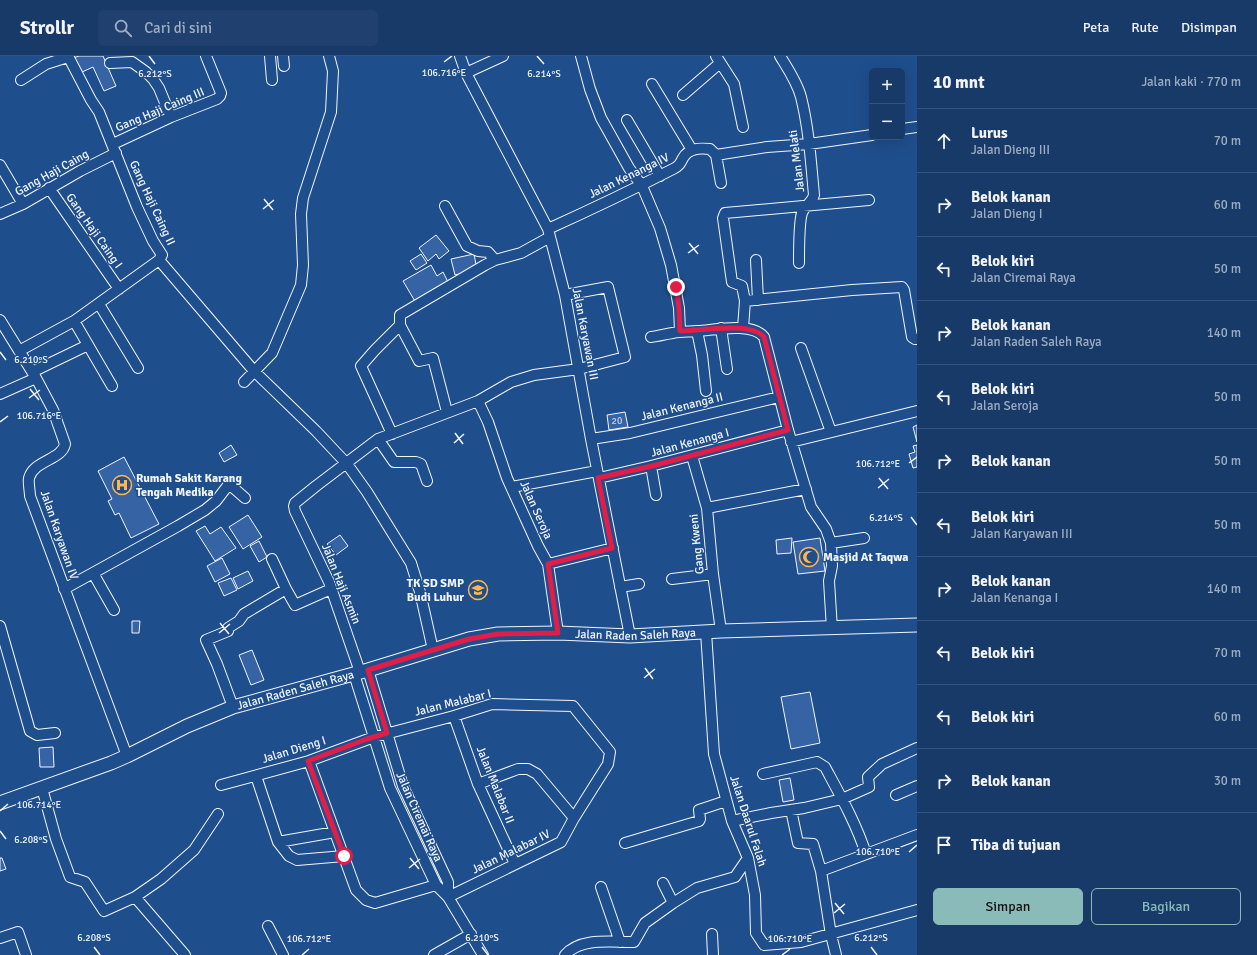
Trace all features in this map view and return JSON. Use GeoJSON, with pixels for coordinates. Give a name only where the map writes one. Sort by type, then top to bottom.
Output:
{"type":"FeatureCollection","features":[{"type":"Feature","properties":{"kind":"main road","name":"Jalan Raden Saleh Raya"},"geometry":{"type":"LineString","coordinates":[[0,803],[127,756],[187,726],[233,707],[361,672],[469,639],[498,634],[558,633],[630,636],[722,631],[917,625]]}},
{"type":"Feature","properties":{"kind":"street"},"geometry":{"type":"LineString","coordinates":[[21,80],[46,64],[68,56],[99,112],[114,149]]}},
{"type":"Feature","properties":{"kind":"street","name":"Gang Haji Caing III"},"geometry":{"type":"LineString","coordinates":[[114,149],[171,117],[217,99],[220,96],[221,93],[206,56]]}},
{"type":"Feature","properties":{"kind":"street"},"geometry":{"type":"LineString","coordinates":[[270,56],[272,80]]}},
{"type":"Feature","properties":{"kind":"street"},"geometry":{"type":"LineString","coordinates":[[244,382],[272,353],[301,285],[303,265],[301,214],[303,198],[331,112],[333,71],[329,56]]}},
{"type":"Feature","properties":{"kind":"street","name":"Jalan Karyawan III"},"geometry":{"type":"LineString","coordinates":[[460,56],[466,73],[549,233],[565,295],[591,440],[630,636]]}},
{"type":"Feature","properties":{"kind":"street"},"geometry":{"type":"LineString","coordinates":[[466,73],[503,56]]}},
{"type":"Feature","properties":{"kind":"street"},"geometry":{"type":"LineString","coordinates":[[581,56],[590,90],[601,118],[629,168],[642,186],[660,228],[671,265],[679,308],[680,331]]}},
{"type":"Feature","properties":{"kind":"street","name":"Jalan Melati"},"geometry":{"type":"LineString","coordinates":[[780,56],[795,80],[801,96],[809,144],[814,195],[812,201],[805,206],[801,215],[799,263]]}},
{"type":"Feature","properties":{"kind":"street"},"geometry":{"type":"LineString","coordinates":[[683,95],[718,60],[734,84],[743,127]]}},
{"type":"Feature","properties":{"kind":"street"},"geometry":{"type":"LineString","coordinates":[[110,63],[132,62],[146,72],[159,88],[171,117]]}},
{"type":"Feature","properties":{"kind":"street"},"geometry":{"type":"LineString","coordinates":[[652,84],[692,150],[710,149],[716,155],[721,183]]}},
{"type":"Feature","properties":{"kind":"street"},"geometry":{"type":"LineString","coordinates":[[627,120],[660,176]]}},
{"type":"Feature","properties":{"kind":"street"},"geometry":{"type":"LineString","coordinates":[[905,129],[917,127]]}},
{"type":"Feature","properties":{"kind":"street"},"geometry":{"type":"LineString","coordinates":[[716,155],[767,147],[809,144],[869,135]]}},
{"type":"Feature","properties":{"kind":"street","name":"Gang Haji Caing"},"geometry":{"type":"LineString","coordinates":[[0,214],[23,204],[114,149]]}},
{"type":"Feature","properties":{"kind":"street","name":"Gang Haji Caing II"},"geometry":{"type":"LineString","coordinates":[[18,351],[74,321],[159,260],[162,255],[152,241],[114,149]]}},
{"type":"Feature","properties":{"kind":"street","name":"Jalan Kenanga IV"},"geometry":{"type":"LineString","coordinates":[[400,325],[400,315],[495,260],[521,253],[549,233],[678,167],[683,158],[692,150]]}},
{"type":"Feature","properties":{"kind":"street"},"geometry":{"type":"LineString","coordinates":[[0,165],[23,204]]}},
{"type":"Feature","properties":{"kind":"street","name":"Gang Haji Caing I"},"geometry":{"type":"LineString","coordinates":[[49,188],[119,289]]}},
{"type":"Feature","properties":{"kind":"street"},"geometry":{"type":"LineString","coordinates":[[743,328],[745,301],[742,286],[732,282],[723,215],[725,213],[869,200]]}},
{"type":"Feature","properties":{"kind":"street"},"geometry":{"type":"LineString","coordinates":[[445,206],[468,247],[478,251],[488,252],[495,260]]}},
{"type":"Feature","properties":{"kind":"street"},"geometry":{"type":"LineString","coordinates":[[159,260],[347,464],[367,492],[411,562],[420,592],[433,650]]}},
{"type":"Feature","properties":{"kind":"street"},"geometry":{"type":"LineString","coordinates":[[756,260],[758,300]]}},
{"type":"Feature","properties":{"kind":"street"},"geometry":{"type":"LineString","coordinates":[[347,464],[378,439],[478,401],[511,382],[534,376],[579,369],[625,357],[608,287],[565,295]]}},
{"type":"Feature","properties":{"kind":"street"},"geometry":{"type":"LineString","coordinates":[[745,301],[852,290],[900,287],[904,290],[912,337],[917,339]]}},
{"type":"Feature","properties":{"kind":"street"},"geometry":{"type":"LineString","coordinates":[[99,304],[138,368]]}},
{"type":"Feature","properties":{"kind":"street","name":"Jalan Karyawan IV"},"geometry":{"type":"LineString","coordinates":[[0,320],[34,375],[53,410],[65,444],[63,450],[32,471],[29,478],[30,496],[127,756]]}},
{"type":"Feature","properties":{"kind":"street"},"geometry":{"type":"LineString","coordinates":[[392,434],[361,365],[400,325],[419,361],[433,358],[448,412]]}},
{"type":"Feature","properties":{"kind":"street"},"geometry":{"type":"LineString","coordinates":[[78,326],[112,386]]}},
{"type":"Feature","properties":{"kind":"street"},"geometry":{"type":"LineString","coordinates":[[651,338],[680,331],[697,331],[721,328],[743,328],[761,333],[764,337],[791,442],[811,507],[826,529],[831,543],[832,566],[830,581],[832,628]]}},
{"type":"Feature","properties":{"kind":"street"},"geometry":{"type":"LineString","coordinates":[[721,328],[727,369]]}},
{"type":"Feature","properties":{"kind":"street"},"geometry":{"type":"LineString","coordinates":[[697,331],[702,355],[706,391]]}},
{"type":"Feature","properties":{"kind":"street"},"geometry":{"type":"LineString","coordinates":[[0,394],[88,345]]}},
{"type":"Feature","properties":{"kind":"street"},"geometry":{"type":"LineString","coordinates":[[801,348],[831,432]]}},
{"type":"Feature","properties":{"kind":"street","name":"Jalan Kenanga II"},"geometry":{"type":"LineString","coordinates":[[591,440],[630,434],[779,397]]}},
{"type":"Feature","properties":{"kind":"street","name":"Jalan Seroja"},"geometry":{"type":"LineString","coordinates":[[478,401],[488,422],[507,478],[538,546],[548,564],[558,633]]}},
{"type":"Feature","properties":{"kind":"street"},"geometry":{"type":"LineString","coordinates":[[791,442],[917,411]]}},
{"type":"Feature","properties":{"kind":"street","name":"Jalan Kenanga I"},"geometry":{"type":"LineString","coordinates":[[512,487],[652,466],[788,430]]}},
{"type":"Feature","properties":{"kind":"street"},"geometry":{"type":"LineString","coordinates":[[378,439],[394,462],[416,462],[421,464],[427,481]]}},
{"type":"Feature","properties":{"kind":"street","name":"Gang Kweni"},"geometry":{"type":"LineString","coordinates":[[692,456],[707,508],[713,574],[722,631]]}},
{"type":"Feature","properties":{"kind":"street","name":"Jalan Haji Asmin"},"geometry":{"type":"LineString","coordinates":[[347,464],[297,501],[294,506],[331,589],[361,672]]}},
{"type":"Feature","properties":{"kind":"street"},"geometry":{"type":"LineString","coordinates":[[652,466],[656,495]]}},
{"type":"Feature","properties":{"kind":"street"},"geometry":{"type":"LineString","coordinates":[[64,589],[205,510],[216,500],[229,484],[244,498]]}},
{"type":"Feature","properties":{"kind":"street"},"geometry":{"type":"LineString","coordinates":[[707,508],[806,489]]}},
{"type":"Feature","properties":{"kind":"street"},"geometry":{"type":"LineString","coordinates":[[831,543],[864,538]]}},
{"type":"Feature","properties":{"kind":"street"},"geometry":{"type":"LineString","coordinates":[[548,564],[612,548]]}},
{"type":"Feature","properties":{"kind":"street"},"geometry":{"type":"LineString","coordinates":[[272,559],[295,605],[331,589]]}},
{"type":"Feature","properties":{"kind":"street"},"geometry":{"type":"LineString","coordinates":[[93,573],[114,610]]}},
{"type":"Feature","properties":{"kind":"street"},"geometry":{"type":"LineString","coordinates":[[672,579],[713,574]]}},
{"type":"Feature","properties":{"kind":"street"},"geometry":{"type":"LineString","coordinates":[[620,587],[639,584]]}},
{"type":"Feature","properties":{"kind":"street"},"geometry":{"type":"LineString","coordinates":[[233,707],[217,664],[206,640],[228,631],[228,628],[239,620],[244,614],[286,589]]}},
{"type":"Feature","properties":{"kind":"street"},"geometry":{"type":"LineString","coordinates":[[0,626],[30,731],[37,735],[55,733]]}},
{"type":"Feature","properties":{"kind":"street","name":"Jalan Daarul Falah"},"geometry":{"type":"LineString","coordinates":[[706,632],[714,754],[732,821],[748,858],[755,895],[756,933],[764,945],[801,942],[831,934]]}},
{"type":"Feature","properties":{"kind":"street","name":"Jalan Ciremai Raya"},"geometry":{"type":"LineString","coordinates":[[361,672],[387,733],[403,786],[448,882],[448,897]]}},
{"type":"Feature","properties":{"kind":"street","name":"Jalan Ciremai Raya"},"geometry":{"type":"LineString","coordinates":[[361,672],[374,737],[390,788],[436,885],[448,897],[483,955]]}},
{"type":"Feature","properties":{"kind":"street","name":"Jalan Malabar I"},"geometry":{"type":"LineString","coordinates":[[374,737],[454,716],[492,704],[573,706],[610,752],[608,764],[574,818]]}},
{"type":"Feature","properties":{"kind":"street","name":"Jalan Malabar II"},"geometry":{"type":"LineString","coordinates":[[454,716],[478,784],[515,864]]}},
{"type":"Feature","properties":{"kind":"street","name":"Jalan Dieng I"},"geometry":{"type":"LineString","coordinates":[[221,785],[308,761],[374,737]]}},
{"type":"Feature","properties":{"kind":"street"},"geometry":{"type":"LineString","coordinates":[[732,821],[842,799],[869,787],[868,777],[882,764],[917,748]]}},
{"type":"Feature","properties":{"kind":"street"},"geometry":{"type":"LineString","coordinates":[[308,761],[356,890],[366,900],[375,903],[436,885]]}},
{"type":"Feature","properties":{"kind":"street"},"geometry":{"type":"LineString","coordinates":[[763,774],[817,762],[825,767],[860,837],[866,854]]}},
{"type":"Feature","properties":{"kind":"street"},"geometry":{"type":"LineString","coordinates":[[478,784],[518,769],[528,769],[538,774],[574,818]]}},
{"type":"Feature","properties":{"kind":"street"},"geometry":{"type":"LineString","coordinates":[[256,776],[278,842],[289,856],[297,860],[344,856]]}},
{"type":"Feature","properties":{"kind":"street"},"geometry":{"type":"LineString","coordinates":[[896,795],[917,786]]}},
{"type":"Feature","properties":{"kind":"street"},"geometry":{"type":"LineString","coordinates":[[42,788],[56,839],[70,877],[85,882],[104,911],[135,897],[161,879],[194,850],[218,814]]}},
{"type":"Feature","properties":{"kind":"street"},"geometry":{"type":"LineString","coordinates":[[625,843],[699,821],[699,812],[701,809],[726,801]]}},
{"type":"Feature","properties":{"kind":"street"},"geometry":{"type":"LineString","coordinates":[[399,806],[410,802]]}},
{"type":"Feature","properties":{"kind":"street"},"geometry":{"type":"LineString","coordinates":[[791,810],[798,844],[813,844],[820,870],[836,955]]}},
{"type":"Feature","properties":{"kind":"street","name":"Jalan Malabar IV"},"geometry":{"type":"LineString","coordinates":[[448,897],[561,842],[574,818]]}},
{"type":"Feature","properties":{"kind":"street"},"geometry":{"type":"LineString","coordinates":[[278,842],[335,832]]}},
{"type":"Feature","properties":{"kind":"street"},"geometry":{"type":"LineString","coordinates":[[820,870],[917,835]]}},
{"type":"Feature","properties":{"kind":"street"},"geometry":{"type":"LineString","coordinates":[[565,955],[570,950],[587,943],[634,942],[645,923],[697,888],[735,877],[748,858]]}},
{"type":"Feature","properties":{"kind":"street"},"geometry":{"type":"LineString","coordinates":[[663,883],[673,903]]}},
{"type":"Feature","properties":{"kind":"street"},"geometry":{"type":"LineString","coordinates":[[601,887],[620,942]]}},
{"type":"Feature","properties":{"kind":"street"},"geometry":{"type":"LineString","coordinates":[[135,897],[185,955]]}},
{"type":"Feature","properties":{"kind":"street"},"geometry":{"type":"LineString","coordinates":[[831,934],[917,910]]}},
{"type":"Feature","properties":{"kind":"street"},"geometry":{"type":"LineString","coordinates":[[268,926],[283,955]]}},
{"type":"Feature","properties":{"kind":"street"},"geometry":{"type":"LineString","coordinates":[[0,938],[18,932],[26,955]]}},
{"type":"Feature","properties":{"kind":"street"},"geometry":{"type":"LineString","coordinates":[[434,955],[471,934]]}},
{"type":"Feature","properties":{"kind":"street"},"geometry":{"type":"LineString","coordinates":[[712,934],[713,955]]}},
{"type":"Feature","properties":{"kind":"building"},"geometry":{"type":"Polygon","coordinates":[[[79,56],[103,56],[116,86],[104,91],[93,67],[80,73],[73,58],[79,56]]]}},
{"type":"Feature","properties":{"kind":"building"},"geometry":{"type":"Polygon","coordinates":[[[436,235],[449,251],[439,259],[436,254],[428,261],[419,248],[436,235]]]}},
{"type":"Feature","properties":{"kind":"building"},"geometry":{"type":"Polygon","coordinates":[[[421,254],[427,263],[416,270],[410,261],[421,254]]]}},
{"type":"Feature","properties":{"kind":"building"},"geometry":{"type":"Polygon","coordinates":[[[474,254],[477,270],[455,275],[451,259],[474,254]]]}},
{"type":"Feature","properties":{"kind":"building"},"geometry":{"type":"Polygon","coordinates":[[[431,265],[437,276],[443,272],[449,284],[416,303],[403,281],[431,265]]]}},
{"type":"Feature","properties":{"kind":"building"},"geometry":{"type":"Polygon","coordinates":[[[625,412],[628,427],[609,430],[607,415],[625,412]]]}},
{"type":"Feature","properties":{"kind":"building"},"geometry":{"type":"Polygon","coordinates":[[[917,425],[917,442],[913,427],[917,425]]]}},
{"type":"Feature","properties":{"kind":"building"},"geometry":{"type":"Polygon","coordinates":[[[231,445],[237,455],[224,462],[219,453],[231,445]]]}},
{"type":"Feature","properties":{"kind":"building"},"geometry":{"type":"Polygon","coordinates":[[[917,445],[917,467],[913,468],[909,454],[915,452],[913,446],[917,445]]]}},
{"type":"Feature","properties":{"kind":"building","name":"Rumah Sakit Karang Tengah Medika"},"geometry":{"type":"Polygon","coordinates":[[[124,457],[159,524],[131,538],[119,513],[115,515],[108,501],[112,499],[98,471],[124,457]]]}},
{"type":"Feature","properties":{"kind":"building"},"geometry":{"type":"Polygon","coordinates":[[[248,515],[262,537],[243,549],[229,527],[248,515]]]}},
{"type":"Feature","properties":{"kind":"building"},"geometry":{"type":"Polygon","coordinates":[[[205,526],[210,534],[221,527],[236,548],[215,561],[196,531],[205,526]]]}},
{"type":"Feature","properties":{"kind":"building"},"geometry":{"type":"Polygon","coordinates":[[[340,535],[348,546],[336,555],[327,544],[340,535]]]}},
{"type":"Feature","properties":{"kind":"building"},"geometry":{"type":"Polygon","coordinates":[[[792,538],[791,553],[777,554],[776,540],[792,538]]]}},
{"type":"Feature","properties":{"kind":"building","name":"Masjid At Taqwa"},"geometry":{"type":"Polygon","coordinates":[[[820,538],[825,571],[798,574],[793,542],[820,538]]]}},
{"type":"Feature","properties":{"kind":"building"},"geometry":{"type":"Polygon","coordinates":[[[259,541],[267,557],[259,562],[250,546],[259,541]]]}},
{"type":"Feature","properties":{"kind":"building"},"geometry":{"type":"Polygon","coordinates":[[[222,558],[230,574],[215,582],[207,566],[222,558]]]}},
{"type":"Feature","properties":{"kind":"building"},"geometry":{"type":"Polygon","coordinates":[[[248,571],[253,581],[238,589],[233,578],[248,571]]]}},
{"type":"Feature","properties":{"kind":"building"},"geometry":{"type":"Polygon","coordinates":[[[231,578],[237,590],[224,596],[218,583],[231,578]]]}},
{"type":"Feature","properties":{"kind":"building"},"geometry":{"type":"Polygon","coordinates":[[[132,621],[140,621],[139,633],[132,633],[132,621]]]}},
{"type":"Feature","properties":{"kind":"building"},"geometry":{"type":"Polygon","coordinates":[[[252,650],[264,680],[251,685],[239,655],[252,650]]]}},
{"type":"Feature","properties":{"kind":"building"},"geometry":{"type":"Polygon","coordinates":[[[810,692],[820,743],[791,749],[781,697],[810,692]]]}},
{"type":"Feature","properties":{"kind":"building"},"geometry":{"type":"Polygon","coordinates":[[[53,747],[54,767],[40,767],[39,748],[53,747]]]}},
{"type":"Feature","properties":{"kind":"building"},"geometry":{"type":"Polygon","coordinates":[[[790,778],[794,800],[783,802],[779,780],[790,778]]]}},
{"type":"Feature","properties":{"kind":"building"},"geometry":{"type":"Polygon","coordinates":[[[0,858],[2,858],[6,869],[0,871],[0,858]]]}},
{"type":"Feature","properties":{"kind":"place","name":"Rumah Sakit Karang Tengah Medika"},"geometry":{"type":"Point","coordinates":[122,485]}},
{"type":"Feature","properties":{"kind":"place","name":"Masjid At Taqwa"},"geometry":{"type":"Point","coordinates":[809,557]}},
{"type":"Feature","properties":{"kind":"place","name":"TK SD SMP Budi Luhur"},"geometry":{"type":"Point","coordinates":[478,590]}},
{"type":"Feature","properties":{"kind":"route"},"geometry":{"type":"LineString","coordinates":[[344,856],[308,761],[387,733],[368,670],[469,639],[498,634],[558,633],[548,564],[612,548],[598,478],[652,466],[788,430],[764,337],[761,333],[743,328],[680,331],[676,287]]}}]}
